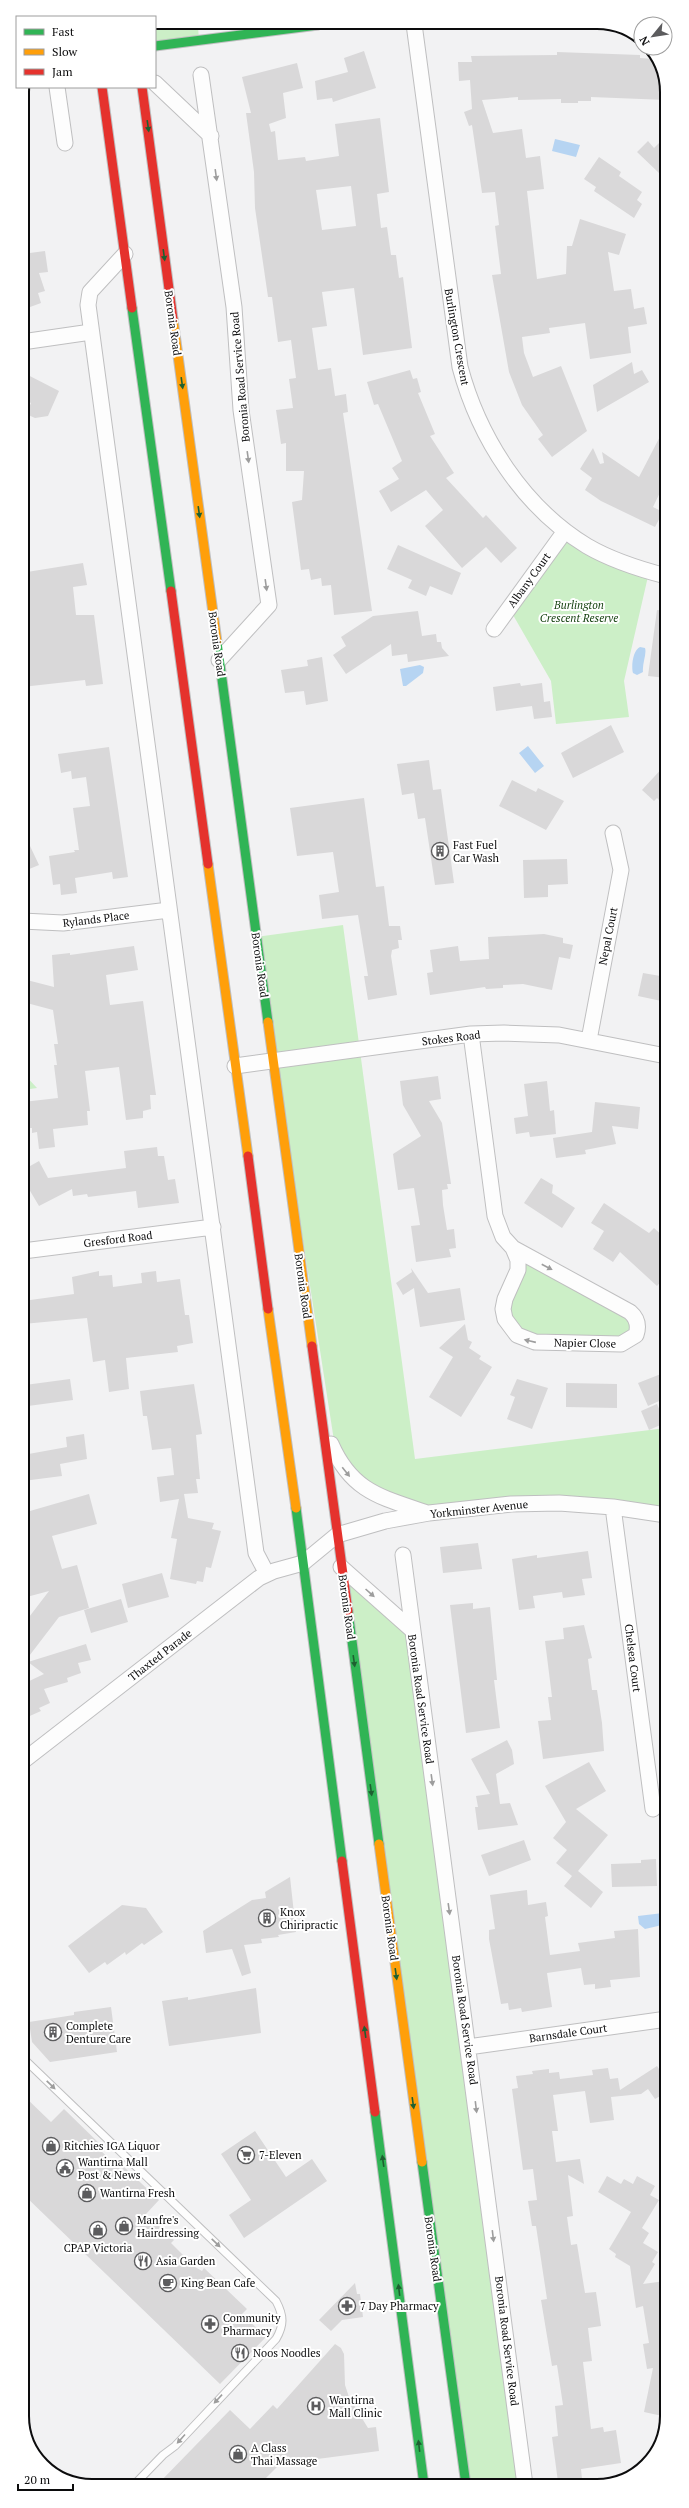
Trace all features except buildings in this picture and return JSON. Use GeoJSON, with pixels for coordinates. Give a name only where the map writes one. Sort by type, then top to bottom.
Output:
{"type":"FeatureCollection","features":[{"type":"Feature","properties":{"kind":"main road"},"geometry":{"type":"LineString","coordinates":[[156,46],[287,29]]}},
{"type":"Feature","properties":{"kind":"main road"},"geometry":{"type":"LineString","coordinates":[[102,88],[303,1563],[423,2479]]}},
{"type":"Feature","properties":{"kind":"main road","name":"Boronia Road"},"geometry":{"type":"LineString","coordinates":[[142,88],[465,2479]]}},
{"type":"Feature","properties":{"kind":"street","name":"Burlington Crescent"},"geometry":{"type":"LineString","coordinates":[[415,29],[455,338],[468,396],[497,454],[535,503],[565,531],[587,546],[613,559],[660,574]]}},
{"type":"Feature","properties":{"kind":"street","name":"Boronia Road Service Road"},"geometry":{"type":"LineString","coordinates":[[201,76],[211,136],[234,307],[241,410],[269,605],[220,660]]}},
{"type":"Feature","properties":{"kind":"street"},"geometry":{"type":"LineString","coordinates":[[156,84],[211,136]]}},
{"type":"Feature","properties":{"kind":"street"},"geometry":{"type":"LineString","coordinates":[[58,88],[65,143]]}},
{"type":"Feature","properties":{"kind":"street"},"geometry":{"type":"LineString","coordinates":[[125,254],[89,296],[91,332],[256,1552],[267,1574]]}},
{"type":"Feature","properties":{"kind":"street"},"geometry":{"type":"LineString","coordinates":[[29,341],[91,332]]}},
{"type":"Feature","properties":{"kind":"street","name":"Albany Court"},"geometry":{"type":"LineString","coordinates":[[494,630],[565,531]]}},
{"type":"Feature","properties":{"kind":"street","name":"Nepal Court"},"geometry":{"type":"LineString","coordinates":[[588,1040],[622,870],[613,833]]}},
{"type":"Feature","properties":{"kind":"street","name":"Rylands Place"},"geometry":{"type":"LineString","coordinates":[[29,922],[63,924],[169,910]]}},
{"type":"Feature","properties":{"kind":"street","name":"Stokes Road"},"geometry":{"type":"LineString","coordinates":[[235,1066],[471,1034],[538,1034],[588,1040],[660,1055]]}},
{"type":"Feature","properties":{"kind":"street","name":"Napier Close"},"geometry":{"type":"LineString","coordinates":[[471,1034],[495,1216],[503,1237],[513,1248],[630,1312],[635,1317],[637,1324],[636,1335],[621,1344],[535,1342],[517,1335],[505,1319],[503,1309],[505,1299],[518,1270],[518,1260],[513,1248]]}},
{"type":"Feature","properties":{"kind":"street","name":"Gresford Road"},"geometry":{"type":"LineString","coordinates":[[29,1250],[213,1227]]}},
{"type":"Feature","properties":{"kind":"street"},"geometry":{"type":"LineString","coordinates":[[322,1425],[344,1470],[355,1482],[384,1497],[429,1513]]}},
{"type":"Feature","properties":{"kind":"street","name":"Yorkminster Avenue"},"geometry":{"type":"LineString","coordinates":[[303,1563],[337,1535],[385,1521],[429,1513],[511,1504],[559,1503],[613,1507],[660,1515]]}},
{"type":"Feature","properties":{"kind":"street","name":"Chelsea Court"},"geometry":{"type":"LineString","coordinates":[[613,1507],[653,1809]]}},
{"type":"Feature","properties":{"kind":"street","name":"Boronia Road Service Road"},"geometry":{"type":"LineString","coordinates":[[403,1555],[524,2479]]}},
{"type":"Feature","properties":{"kind":"street","name":"Thaxted Parade"},"geometry":{"type":"LineString","coordinates":[[29,1756],[267,1574],[303,1563]]}},
{"type":"Feature","properties":{"kind":"street"},"geometry":{"type":"LineString","coordinates":[[341,1567],[412,1630]]}},
{"type":"Feature","properties":{"kind":"street","name":"Barnsdale Court"},"geometry":{"type":"LineString","coordinates":[[468,2047],[660,2020]]}},
{"type":"Feature","properties":{"kind":"lane"},"geometry":{"type":"LineString","coordinates":[[29,2064],[276,2301],[282,2311],[283,2322],[276,2339],[175,2446],[163,2455],[140,2479]]}},
{"type":"Feature","properties":{"kind":"green space"},"geometry":{"type":"Polygon","coordinates":[[[156,29],[198,29],[199,41],[156,46],[156,29]]]}},
{"type":"Feature","properties":{"kind":"green space","name":"Burlington Crescent Reserve"},"geometry":{"type":"Polygon","coordinates":[[[565,531],[649,572],[624,681],[629,717],[556,724],[551,681],[509,608],[565,531]]]}},
{"type":"Feature","properties":{"kind":"green space"},"geometry":{"type":"Polygon","coordinates":[[[343,925],[415,1459],[660,1429],[660,1512],[613,1507],[429,1513],[384,1497],[337,1460],[256,937],[343,925]]]}},
{"type":"Feature","properties":{"kind":"green space"},"geometry":{"type":"Polygon","coordinates":[[[29,1079],[37,1088],[29,1089],[29,1079]]]}},
{"type":"Feature","properties":{"kind":"green space"},"geometry":{"type":"Polygon","coordinates":[[[513,1248],[630,1312],[632,1339],[517,1335],[505,1299],[515,1278],[513,1248]]]}},
{"type":"Feature","properties":{"kind":"green space"},"geometry":{"type":"Polygon","coordinates":[[[341,1567],[412,1630],[524,2479],[465,2479],[341,1567]]]}},
{"type":"Feature","properties":{"kind":"water"},"geometry":{"type":"Polygon","coordinates":[[[555,139],[580,145],[576,157],[552,151],[555,139]]]}},
{"type":"Feature","properties":{"kind":"water"},"geometry":{"type":"Polygon","coordinates":[[[640,647],[645,648],[643,672],[637,675],[633,673],[632,662],[636,651],[640,647]]]}},
{"type":"Feature","properties":{"kind":"water"},"geometry":{"type":"Polygon","coordinates":[[[420,665],[424,667],[423,673],[406,686],[403,686],[400,669],[420,665]]]}},
{"type":"Feature","properties":{"kind":"water"},"geometry":{"type":"Polygon","coordinates":[[[528,746],[544,766],[535,773],[519,753],[528,746]]]}},
{"type":"Feature","properties":{"kind":"water"},"geometry":{"type":"Polygon","coordinates":[[[660,1913],[660,1925],[645,1929],[639,1924],[638,1916],[660,1913]]]}},
{"type":"Feature","properties":{"kind":"traffic: fast"},"geometry":{"type":"LineString","coordinates":[[156,46],[287,29]]}},
{"type":"Feature","properties":{"kind":"traffic: fast"},"geometry":{"type":"LineString","coordinates":[[132,308],[171,591]]}},
{"type":"Feature","properties":{"kind":"traffic: fast"},"geometry":{"type":"LineString","coordinates":[[217,642],[268,1022]]}},
{"type":"Feature","properties":{"kind":"traffic: fast"},"geometry":{"type":"LineString","coordinates":[[296,1508],[342,1861]]}},
{"type":"Feature","properties":{"kind":"traffic: fast"},"geometry":{"type":"LineString","coordinates":[[348,1611],[379,1844]]}},
{"type":"Feature","properties":{"kind":"traffic: fast"},"geometry":{"type":"LineString","coordinates":[[375,2112],[423,2479]]}},
{"type":"Feature","properties":{"kind":"traffic: fast"},"geometry":{"type":"LineString","coordinates":[[422,2162],[465,2479]]}},
{"type":"Feature","properties":{"kind":"traffic: slow"},"geometry":{"type":"LineString","coordinates":[[173,319],[217,642]]}},
{"type":"Feature","properties":{"kind":"traffic: slow"},"geometry":{"type":"LineString","coordinates":[[208,864],[248,1156]]}},
{"type":"Feature","properties":{"kind":"traffic: slow"},"geometry":{"type":"LineString","coordinates":[[268,1022],[312,1346]]}},
{"type":"Feature","properties":{"kind":"traffic: slow"},"geometry":{"type":"LineString","coordinates":[[268,1309],[296,1508]]}},
{"type":"Feature","properties":{"kind":"traffic: slow"},"geometry":{"type":"LineString","coordinates":[[379,1844],[422,2162]]}},
{"type":"Feature","properties":{"kind":"traffic: jam"},"geometry":{"type":"LineString","coordinates":[[102,88],[132,308]]}},
{"type":"Feature","properties":{"kind":"traffic: jam"},"geometry":{"type":"LineString","coordinates":[[142,88],[173,319]]}},
{"type":"Feature","properties":{"kind":"traffic: jam"},"geometry":{"type":"LineString","coordinates":[[171,591],[208,864]]}},
{"type":"Feature","properties":{"kind":"traffic: jam"},"geometry":{"type":"LineString","coordinates":[[248,1156],[268,1309]]}},
{"type":"Feature","properties":{"kind":"traffic: jam"},"geometry":{"type":"LineString","coordinates":[[312,1346],[348,1611]]}},
{"type":"Feature","properties":{"kind":"traffic: jam"},"geometry":{"type":"LineString","coordinates":[[342,1861],[375,2112]]}},
{"type":"Feature","properties":{"kind":"place","name":"Fast Fuel Car Wash"},"geometry":{"type":"Point","coordinates":[440,851]}},
{"type":"Feature","properties":{"kind":"place","name":"Knox Chiripractic"},"geometry":{"type":"Point","coordinates":[267,1918]}},
{"type":"Feature","properties":{"kind":"place","name":"Complete Denture Care"},"geometry":{"type":"Point","coordinates":[53,2032]}},
{"type":"Feature","properties":{"kind":"place","name":"Ritchies IGA Liquor"},"geometry":{"type":"Point","coordinates":[51,2146]}},
{"type":"Feature","properties":{"kind":"place","name":"7-Eleven"},"geometry":{"type":"Point","coordinates":[246,2155]}},
{"type":"Feature","properties":{"kind":"place","name":"Wantirna Mall Post & News"},"geometry":{"type":"Point","coordinates":[65,2168]}},
{"type":"Feature","properties":{"kind":"place","name":"Wantirna Fresh"},"geometry":{"type":"Point","coordinates":[87,2193]}},
{"type":"Feature","properties":{"kind":"place","name":"Manfre's Hairdressing"},"geometry":{"type":"Point","coordinates":[124,2226]}},
{"type":"Feature","properties":{"kind":"place","name":"CPAP Victoria"},"geometry":{"type":"Point","coordinates":[98,2230]}},
{"type":"Feature","properties":{"kind":"place","name":"Asia Garden"},"geometry":{"type":"Point","coordinates":[143,2261]}},
{"type":"Feature","properties":{"kind":"place","name":"King Bean Cafe"},"geometry":{"type":"Point","coordinates":[168,2283]}},
{"type":"Feature","properties":{"kind":"place","name":"7 Day Pharmacy"},"geometry":{"type":"Point","coordinates":[347,2306]}},
{"type":"Feature","properties":{"kind":"place","name":"Community Pharmacy"},"geometry":{"type":"Point","coordinates":[210,2324]}},
{"type":"Feature","properties":{"kind":"place","name":"Noos Noodles"},"geometry":{"type":"Point","coordinates":[240,2353]}},
{"type":"Feature","properties":{"kind":"place","name":"Wantirna Mall Clinic"},"geometry":{"type":"Point","coordinates":[316,2406]}},
{"type":"Feature","properties":{"kind":"place","name":"A Class Thai Massage"},"geometry":{"type":"Point","coordinates":[238,2454]}}]}
